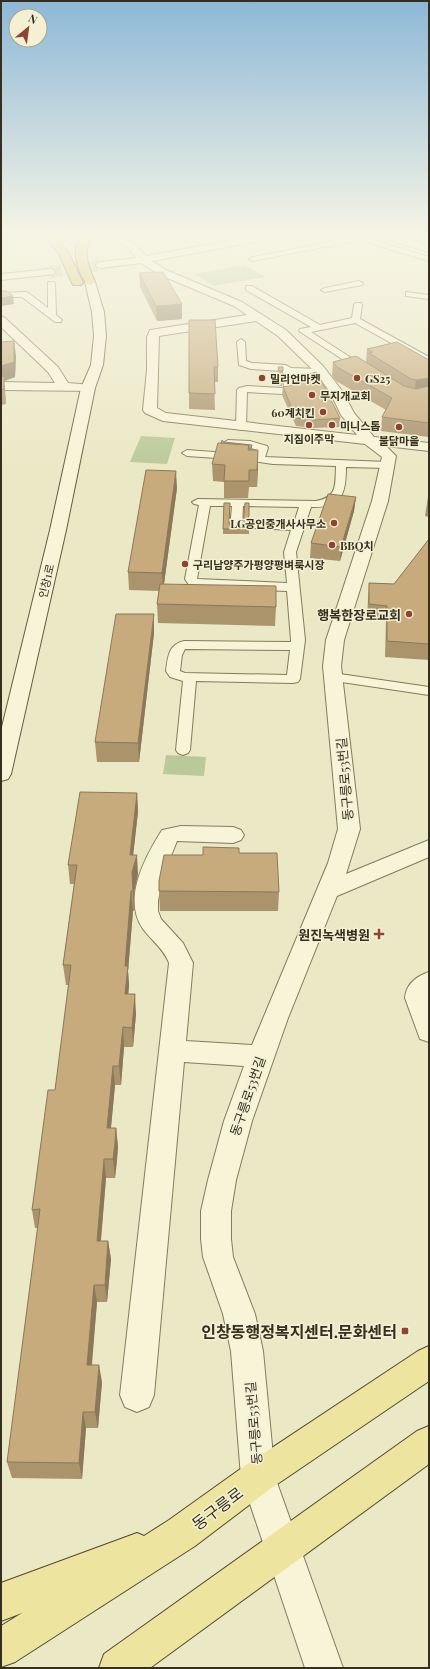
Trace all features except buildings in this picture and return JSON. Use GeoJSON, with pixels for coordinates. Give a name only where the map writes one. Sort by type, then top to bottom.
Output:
{"type":"FeatureCollection","features":[{"type":"Feature","properties":{"kind":"main road","name":"동구릉로"},"geometry":{"type":"LineString","coordinates":[[1,1648],[182,1533],[258,1477],[429,1362]]}},
{"type":"Feature","properties":{"kind":"main road"},"geometry":{"type":"LineString","coordinates":[[118,1668],[429,1443]]}},
{"type":"Feature","properties":{"kind":"main road"},"geometry":{"type":"LineString","coordinates":[[1,1602],[182,1533]]}},
{"type":"Feature","properties":{"kind":"street","name":"인창1로"},"geometry":{"type":"LineString","coordinates":[[1,774],[58,530],[88,388],[97,365],[100,336],[98,315]]}},
{"type":"Feature","properties":{"kind":"street"},"geometry":{"type":"LineString","coordinates":[[255,315],[279,331],[321,372],[336,392],[348,415],[371,442],[389,456],[387,465]]}},
{"type":"Feature","properties":{"kind":"street"},"geometry":{"type":"LineString","coordinates":[[258,317],[154,333],[150,410],[163,417],[371,442],[429,447]]}},
{"type":"Feature","properties":{"kind":"street"},"geometry":{"type":"LineString","coordinates":[[1,320],[53,370],[64,387]]}},
{"type":"Feature","properties":{"kind":"street","name":"인창1로"},"geometry":{"type":"LineString","coordinates":[[84,366],[88,388]]}},
{"type":"Feature","properties":{"kind":"street"},"geometry":{"type":"LineString","coordinates":[[1,386],[88,388]]}},
{"type":"Feature","properties":{"kind":"street","name":"동구릉로53번길"},"geometry":{"type":"LineString","coordinates":[[324,1668],[258,1477],[247,1351],[239,1314],[218,1257],[216,1239],[216,1210],[222,1180],[238,1121],[275,1018],[339,863],[348,829],[341,742],[332,666],[335,640],[380,501],[387,465]]}},
{"type":"Feature","properties":{"kind":"street"},"geometry":{"type":"LineString","coordinates":[[137,1395],[181,963],[174,946],[149,919],[146,912],[149,878],[170,835],[181,833],[233,835]]}},
{"type":"Feature","properties":{"kind":"street"},"geometry":{"type":"LineString","coordinates":[[327,892],[429,848]]}},
{"type":"Feature","properties":{"kind":"street"},"geometry":{"type":"LineString","coordinates":[[429,982],[418,992],[418,998],[429,1032]]}},
{"type":"Feature","properties":{"kind":"street"},"geometry":{"type":"LineString","coordinates":[[172,1051],[261,1056]]}},
{"type":"Feature","properties":{"kind":"lane"},"geometry":{"type":"LineString","coordinates":[[295,315],[318,328]]}},
{"type":"Feature","properties":{"kind":"lane"},"geometry":{"type":"LineString","coordinates":[[356,320],[357,315]]}},
{"type":"Feature","properties":{"kind":"lane"},"geometry":{"type":"LineString","coordinates":[[279,331],[302,331],[356,320],[429,361]]}},
{"type":"Feature","properties":{"kind":"lane"},"geometry":{"type":"LineString","coordinates":[[302,331],[376,377]]}},
{"type":"Feature","properties":{"kind":"lane"},"geometry":{"type":"LineString","coordinates":[[241,342],[242,363],[283,367],[287,371],[289,388],[288,390],[242,390],[241,426]]}},
{"type":"Feature","properties":{"kind":"lane"},"geometry":{"type":"LineString","coordinates":[[287,371],[321,372]]}},
{"type":"Feature","properties":{"kind":"lane"},"geometry":{"type":"LineString","coordinates":[[228,443],[250,444],[263,448],[259,459]]}},
{"type":"Feature","properties":{"kind":"lane"},"geometry":{"type":"LineString","coordinates":[[187,453],[238,456],[273,461],[387,465]]}},
{"type":"Feature","properties":{"kind":"lane"},"geometry":{"type":"LineString","coordinates":[[293,587],[200,584],[193,582],[192,579],[202,502],[326,503],[340,492],[341,463]]}},
{"type":"Feature","properties":{"kind":"lane"},"geometry":{"type":"LineString","coordinates":[[236,529],[238,502]]}},
{"type":"Feature","properties":{"kind":"lane"},"geometry":{"type":"LineString","coordinates":[[297,646],[189,644],[179,646],[176,649],[173,671],[179,676],[190,677],[293,679],[298,640],[290,552],[306,504]]}},
{"type":"Feature","properties":{"kind":"lane"},"geometry":{"type":"LineString","coordinates":[[253,525],[299,527]]}},
{"type":"Feature","properties":{"kind":"lane"},"geometry":{"type":"LineString","coordinates":[[183,750],[190,677]]}},
{"type":"Feature","properties":{"kind":"lane"},"geometry":{"type":"LineString","coordinates":[[333,677],[429,691]]}},
{"type":"Feature","properties":{"kind":"green space"},"geometry":{"type":"Polygon","coordinates":[[[141,436],[175,438],[167,464],[130,462],[141,436]]]}},
{"type":"Feature","properties":{"kind":"green space"},"geometry":{"type":"Polygon","coordinates":[[[166,755],[206,757],[204,776],[163,774],[166,755]]]}},
{"type":"Feature","properties":{"kind":"place","name":"밀리언마켓"},"geometry":{"type":"Point","coordinates":[262,378]}},
{"type":"Feature","properties":{"kind":"place","name":"GS25"},"geometry":{"type":"Point","coordinates":[357,378]}},
{"type":"Feature","properties":{"kind":"place","name":"무지개교회"},"geometry":{"type":"Point","coordinates":[312,395]}},
{"type":"Feature","properties":{"kind":"place","name":"60계치킨"},"geometry":{"type":"Point","coordinates":[323,412]}},
{"type":"Feature","properties":{"kind":"place","name":"지짐이주막"},"geometry":{"type":"Point","coordinates":[309,425]}},
{"type":"Feature","properties":{"kind":"place","name":"미니스톱"},"geometry":{"type":"Point","coordinates":[332,425]}},
{"type":"Feature","properties":{"kind":"place","name":"불닭마을"},"geometry":{"type":"Point","coordinates":[399,427]}},
{"type":"Feature","properties":{"kind":"place","name":"LG공인중개사사무소"},"geometry":{"type":"Point","coordinates":[334,523]}},
{"type":"Feature","properties":{"kind":"place","name":"BBQ치"},"geometry":{"type":"Point","coordinates":[332,545]}},
{"type":"Feature","properties":{"kind":"place","name":"구리남양주가평양평벼룩시장"},"geometry":{"type":"Point","coordinates":[185,564]}},
{"type":"Feature","properties":{"kind":"place","name":"행복한장로교회"},"geometry":{"type":"Point","coordinates":[409,614]}},
{"type":"Feature","properties":{"kind":"place","name":"원진녹색병원"},"geometry":{"type":"Point","coordinates":[379,934]}},
{"type":"Feature","properties":{"kind":"place","name":"인창동행정복지센터.문화센터"},"geometry":{"type":"Point","coordinates":[405,1331]}}]}
